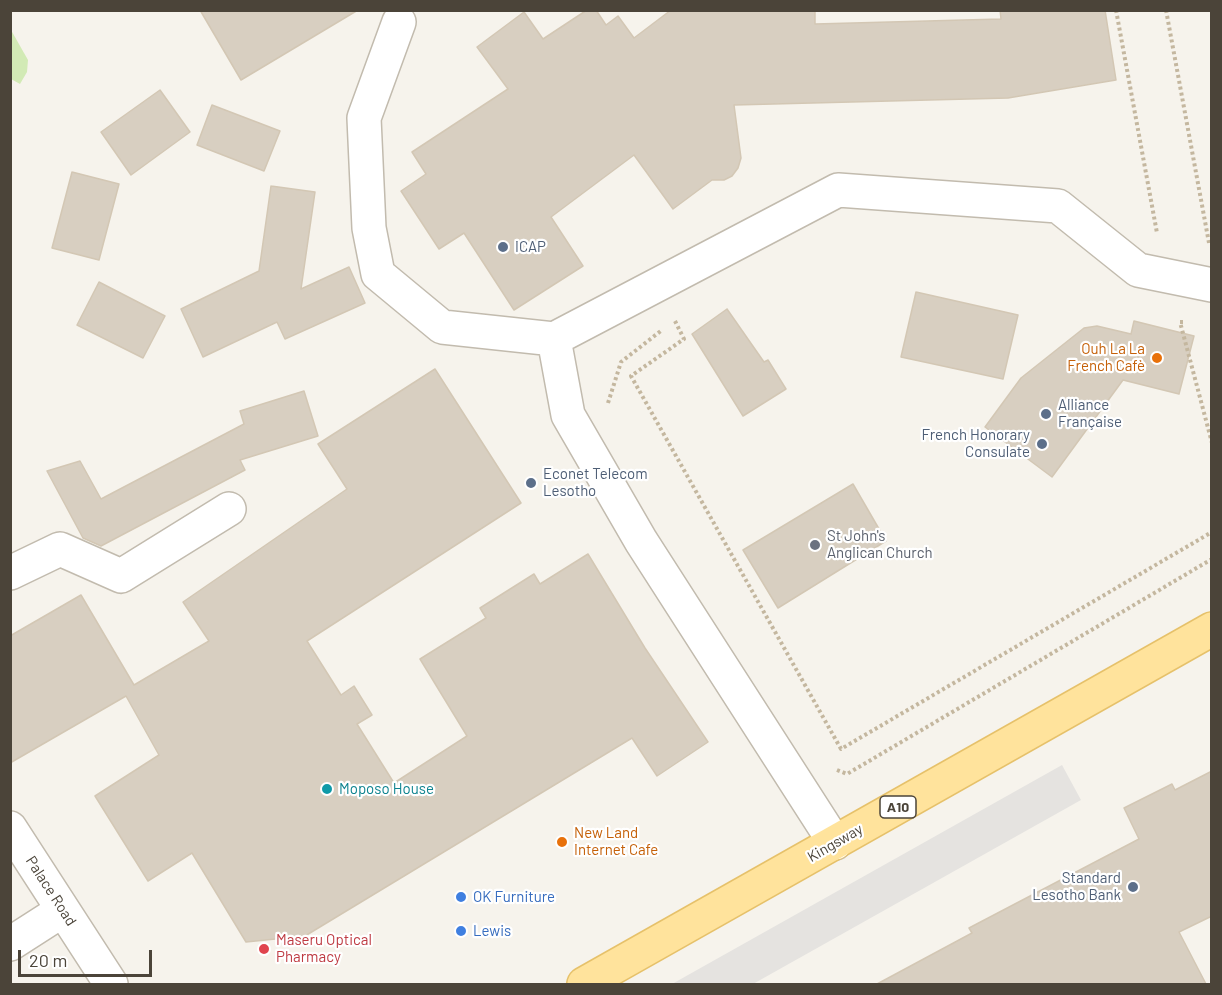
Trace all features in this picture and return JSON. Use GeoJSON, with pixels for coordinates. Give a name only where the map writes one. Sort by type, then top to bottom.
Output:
{"type":"FeatureCollection","features":[{"type":"Feature","properties":{"kind":"main road","name":"Kingsway"},"geometry":{"type":"LineString","coordinates":[[584,984],[1212,629]]}},
{"type":"Feature","properties":{"kind":"street"},"geometry":{"type":"LineString","coordinates":[[399,22],[363,118],[369,228],[378,274],[442,327],[554,339],[838,190],[1058,206],[1138,270],[1212,285]]}},
{"type":"Feature","properties":{"kind":"street"},"geometry":{"type":"LineString","coordinates":[[554,339],[568,415],[641,541],[835,843]]}},
{"type":"Feature","properties":{"kind":"street"},"geometry":{"type":"LineString","coordinates":[[10,573],[60,549],[121,576],[229,509]]}},
{"type":"Feature","properties":{"kind":"street","name":"Palace Road"},"geometry":{"type":"LineString","coordinates":[[10,828],[111,984]]}},
{"type":"Feature","properties":{"kind":"street"},"geometry":{"type":"LineString","coordinates":[[10,944],[63,910]]}},
{"type":"Feature","properties":{"kind":"path"},"geometry":{"type":"LineString","coordinates":[[1116,10],[1158,239]]}},
{"type":"Feature","properties":{"kind":"path"},"geometry":{"type":"LineString","coordinates":[[1166,10],[1209,248]]}},
{"type":"Feature","properties":{"kind":"path"},"geometry":{"type":"LineString","coordinates":[[607,405],[621,362],[675,320],[684,339],[631,376],[841,749],[1212,531]]}},
{"type":"Feature","properties":{"kind":"path"},"geometry":{"type":"LineString","coordinates":[[1190,322],[1180,322],[1212,443]]}},
{"type":"Feature","properties":{"kind":"path"},"geometry":{"type":"LineString","coordinates":[[828,766],[847,774],[1212,559]]}},
{"type":"Feature","properties":{"kind":"green space"},"geometry":{"type":"Polygon","coordinates":[[[11,30],[28,60],[27,72],[20,84],[11,79],[11,30]]]}},
{"type":"Feature","properties":{"kind":"shaded area"},"geometry":{"type":"Polygon","coordinates":[[[1062,765],[1081,800],[753,984],[672,984],[1062,765]]]}},
{"type":"Feature","properties":{"kind":"building"},"geometry":{"type":"Polygon","coordinates":[[[200,10],[358,10],[241,80],[200,10]]]}},
{"type":"Feature","properties":{"kind":"building"},"geometry":{"type":"Polygon","coordinates":[[[587,10],[596,10],[606,25],[618,16],[634,38],[671,10],[815,10],[815,24],[1001,19],[1000,10],[1105,10],[1116,80],[1008,98],[734,105],[741,158],[732,176],[724,180],[712,180],[673,209],[634,155],[551,217],[583,266],[514,310],[464,233],[439,249],[401,191],[426,174],[412,152],[508,89],[477,47],[524,12],[543,39],[587,10]]]}},
{"type":"Feature","properties":{"kind":"building"},"geometry":{"type":"Polygon","coordinates":[[[160,90],[190,132],[131,175],[101,132],[160,90]]]}},
{"type":"Feature","properties":{"kind":"building"},"geometry":{"type":"Polygon","coordinates":[[[212,105],[280,131],[264,171],[197,145],[212,105]]]}},
{"type":"Feature","properties":{"kind":"building"},"geometry":{"type":"Polygon","coordinates":[[[72,172],[119,184],[99,260],[52,248],[72,172]]]}},
{"type":"Feature","properties":{"kind":"building"},"geometry":{"type":"Polygon","coordinates":[[[271,186],[315,192],[301,289],[349,267],[365,303],[285,339],[277,322],[203,357],[181,309],[259,271],[271,186]]]}},
{"type":"Feature","properties":{"kind":"building"},"geometry":{"type":"Polygon","coordinates":[[[99,282],[165,316],[143,358],[77,325],[99,282]]]}},
{"type":"Feature","properties":{"kind":"building"},"geometry":{"type":"Polygon","coordinates":[[[916,292],[1018,315],[1003,379],[901,357],[916,292]]]}},
{"type":"Feature","properties":{"kind":"building"},"geometry":{"type":"Polygon","coordinates":[[[727,309],[764,362],[768,360],[786,389],[743,416],[692,334],[727,309]]]}},
{"type":"Feature","properties":{"kind":"building"},"geometry":{"type":"Polygon","coordinates":[[[1134,321],[1194,336],[1179,394],[1123,380],[1052,477],[985,427],[1021,378],[1084,328],[1097,326],[1131,334],[1134,321]]]}},
{"type":"Feature","properties":{"kind":"building"},"geometry":{"type":"Polygon","coordinates":[[[435,369],[521,503],[307,641],[341,695],[354,686],[372,715],[357,724],[394,783],[467,736],[420,659],[486,618],[480,608],[534,574],[540,584],[588,554],[645,648],[708,742],[657,776],[632,738],[305,936],[246,942],[192,853],[148,881],[95,796],[159,755],[126,696],[10,763],[10,636],[81,595],[134,685],[209,641],[183,602],[347,489],[318,444],[435,369]]]}},
{"type":"Feature","properties":{"kind":"building"},"geometry":{"type":"Polygon","coordinates":[[[304,391],[318,436],[240,460],[245,470],[101,546],[83,538],[47,471],[80,461],[101,499],[244,424],[240,411],[304,391]]]}},
{"type":"Feature","properties":{"kind":"building","name":"St John's Anglican Church"},"geometry":{"type":"Polygon","coordinates":[[[853,484],[886,541],[778,608],[743,550],[853,484]]]}},
{"type":"Feature","properties":{"kind":"building"},"geometry":{"type":"Polygon","coordinates":[[[1212,771],[1212,916],[1179,932],[1206,984],[877,984],[972,933],[969,928],[1139,839],[1124,808],[1172,784],[1175,790],[1212,771]]]}},
{"type":"Feature","properties":{"kind":"place","name":"ICAP"},"geometry":{"type":"Point","coordinates":[503,247]}},
{"type":"Feature","properties":{"kind":"place","name":"Ouh La La French Cafè"},"geometry":{"type":"Point","coordinates":[1157,358]}},
{"type":"Feature","properties":{"kind":"place","name":"Alliance Française"},"geometry":{"type":"Point","coordinates":[1046,414]}},
{"type":"Feature","properties":{"kind":"place","name":"French Honorary Consulate"},"geometry":{"type":"Point","coordinates":[1042,444]}},
{"type":"Feature","properties":{"kind":"place","name":"Econet Telecom Lesotho"},"geometry":{"type":"Point","coordinates":[531,483]}},
{"type":"Feature","properties":{"kind":"place","name":"St John's Anglican Church"},"geometry":{"type":"Point","coordinates":[815,545]}},
{"type":"Feature","properties":{"kind":"place","name":"Moposo House"},"geometry":{"type":"Point","coordinates":[327,789]}},
{"type":"Feature","properties":{"kind":"place","name":"New Land Internet Cafe"},"geometry":{"type":"Point","coordinates":[562,842]}},
{"type":"Feature","properties":{"kind":"place","name":"Standard Lesotho Bank"},"geometry":{"type":"Point","coordinates":[1133,887]}},
{"type":"Feature","properties":{"kind":"place","name":"OK Furniture"},"geometry":{"type":"Point","coordinates":[461,897]}},
{"type":"Feature","properties":{"kind":"place","name":"Lewis"},"geometry":{"type":"Point","coordinates":[461,931]}},
{"type":"Feature","properties":{"kind":"place","name":"Maseru Optical Pharmacy"},"geometry":{"type":"Point","coordinates":[264,949]}}]}
